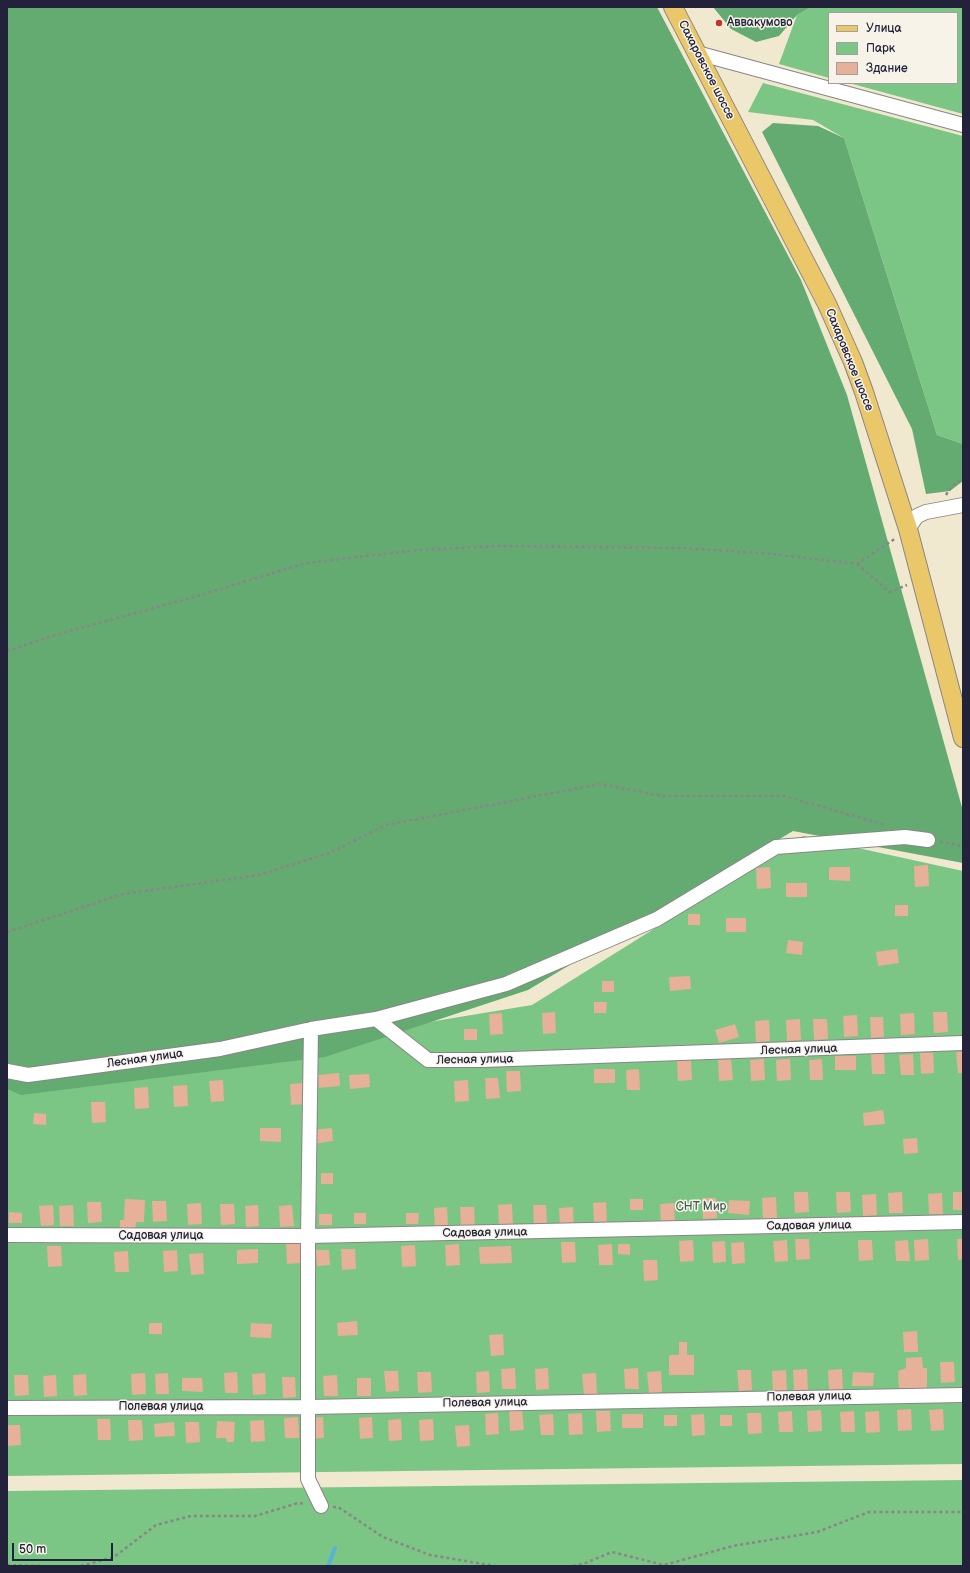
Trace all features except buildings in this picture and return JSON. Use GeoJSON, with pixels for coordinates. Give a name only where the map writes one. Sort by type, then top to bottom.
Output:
{"type":"FeatureCollection","features":[{"type":"Feature","properties":{"kind":"main road","name":"Сахаровское шоссе"},"geometry":{"type":"LineString","coordinates":[[673,7],[827,304],[864,392],[908,529],[963,738]]}},
{"type":"Feature","properties":{"kind":"street"},"geometry":{"type":"LineString","coordinates":[[697,53],[963,125]]}},
{"type":"Feature","properties":{"kind":"street"},"geometry":{"type":"LineString","coordinates":[[908,529],[916,516],[926,512],[963,505]]}},
{"type":"Feature","properties":{"kind":"street"},"geometry":{"type":"LineString","coordinates":[[376,1019],[506,984],[658,919],[776,847],[905,837],[928,840]]}},
{"type":"Feature","properties":{"kind":"street","name":"Лесная улица"},"geometry":{"type":"LineString","coordinates":[[7,1071],[28,1075],[220,1049],[311,1029],[376,1019],[428,1060],[483,1060],[963,1043]]}},
{"type":"Feature","properties":{"kind":"street"},"geometry":{"type":"LineString","coordinates":[[311,1029],[308,1236],[308,1479],[321,1506]]}},
{"type":"Feature","properties":{"kind":"street","name":"Садовая улица"},"geometry":{"type":"LineString","coordinates":[[7,1235],[308,1236],[963,1222]]}},
{"type":"Feature","properties":{"kind":"street","name":"Полевая улица"},"geometry":{"type":"LineString","coordinates":[[7,1408],[308,1407],[963,1394]]}},
{"type":"Feature","properties":{"kind":"path"},"geometry":{"type":"LineString","coordinates":[[858,564],[908,529]]}},
{"type":"Feature","properties":{"kind":"path"},"geometry":{"type":"LineString","coordinates":[[7,651],[52,636],[194,597],[306,563],[418,550],[498,546],[681,548],[773,554],[858,564],[890,592],[922,579]]}},
{"type":"Feature","properties":{"kind":"path"},"geometry":{"type":"LineString","coordinates":[[7,932],[123,894],[258,875],[332,852],[386,825],[600,784],[662,796],[784,796],[889,826]]}},
{"type":"Feature","properties":{"kind":"path"},"geometry":{"type":"LineString","coordinates":[[928,840],[963,846]]}},
{"type":"Feature","properties":{"kind":"path"},"geometry":{"type":"LineString","coordinates":[[82,1566],[114,1556],[156,1525],[191,1516],[255,1516],[298,1504],[338,1507],[383,1536],[430,1555],[495,1566]]}},
{"type":"Feature","properties":{"kind":"path"},"geometry":{"type":"LineString","coordinates":[[572,1566],[583,1564],[612,1552],[664,1565],[733,1546],[817,1532],[869,1512],[963,1512]]}},
{"type":"Feature","properties":{"kind":"path"},"geometry":{"type":"LineString","coordinates":[[7,1565],[40,1566]]}},
{"type":"Feature","properties":{"kind":"green space"},"geometry":{"type":"Polygon","coordinates":[[[7,7],[657,7],[801,280],[847,395],[963,811],[963,863],[793,831],[528,990],[325,1057],[21,1095],[7,1089],[7,7]]]}},
{"type":"Feature","properties":{"kind":"green space"},"geometry":{"type":"Polygon","coordinates":[[[713,7],[811,7],[797,15],[779,36],[756,42],[731,29],[713,7]]]}},
{"type":"Feature","properties":{"kind":"green space"},"geometry":{"type":"Polygon","coordinates":[[[811,7],[963,7],[963,114],[853,84],[958,84],[958,12],[828,12],[828,78],[779,64],[797,15],[811,7]]]}},
{"type":"Feature","properties":{"kind":"green space"},"geometry":{"type":"Polygon","coordinates":[[[763,83],[963,136],[963,444],[937,435],[844,138],[813,120],[748,112],[763,83]]]}},
{"type":"Feature","properties":{"kind":"green space"},"geometry":{"type":"Polygon","coordinates":[[[773,123],[818,126],[844,138],[937,435],[963,444],[963,481],[950,491],[926,494],[912,429],[762,132],[773,123]]]}},
{"type":"Feature","properties":{"kind":"green space","name":"СНТ Мир"},"geometry":{"type":"Polygon","coordinates":[[[803,836],[963,871],[963,1464],[7,1476],[7,1080],[248,1052],[532,1005],[803,836]]]}},
{"type":"Feature","properties":{"kind":"green space"},"geometry":{"type":"Polygon","coordinates":[[[963,1480],[963,1566],[7,1566],[7,1491],[963,1480]]]}},
{"type":"Feature","properties":{"kind":"waterway"},"geometry":{"type":"LineString","coordinates":[[328,1566],[335,1548]]}},
{"type":"Feature","properties":{"kind":"place","name":"Аввакумово"},"geometry":{"type":"Point","coordinates":[719,23]}}]}
